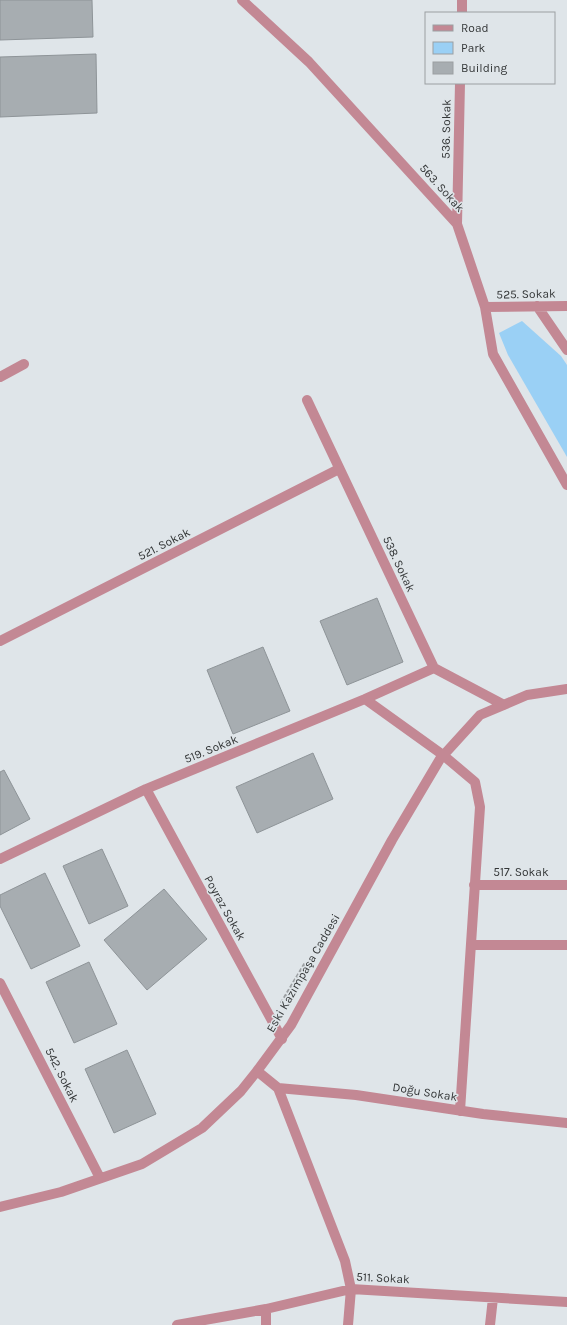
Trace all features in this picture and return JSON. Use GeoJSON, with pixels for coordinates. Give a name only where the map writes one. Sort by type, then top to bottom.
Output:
{"type":"FeatureCollection","features":[{"type":"Feature","properties":{"kind":"street","name":"563. Sokak"},"geometry":{"type":"LineString","coordinates":[[242,0],[309,62],[457,224],[485,307],[494,354],[567,485]]}},
{"type":"Feature","properties":{"kind":"street"},"geometry":{"type":"LineString","coordinates":[[462,0],[462,12]]}},
{"type":"Feature","properties":{"kind":"street","name":"536. Sokak"},"geometry":{"type":"LineString","coordinates":[[457,224],[460,84]]}},
{"type":"Feature","properties":{"kind":"street"},"geometry":{"type":"LineString","coordinates":[[537,306],[567,350]]}},
{"type":"Feature","properties":{"kind":"street","name":"525. Sokak"},"geometry":{"type":"LineString","coordinates":[[485,307],[567,306]]}},
{"type":"Feature","properties":{"kind":"street"},"geometry":{"type":"LineString","coordinates":[[0,378],[24,364]]}},
{"type":"Feature","properties":{"kind":"street","name":"538. Sokak"},"geometry":{"type":"LineString","coordinates":[[307,400],[434,668]]}},
{"type":"Feature","properties":{"kind":"street","name":"521. Sokak"},"geometry":{"type":"LineString","coordinates":[[0,641],[339,469]]}},
{"type":"Feature","properties":{"kind":"street"},"geometry":{"type":"LineString","coordinates":[[434,668],[504,705]]}},
{"type":"Feature","properties":{"kind":"street","name":"519. Sokak"},"geometry":{"type":"LineString","coordinates":[[0,859],[146,789],[365,699],[434,668]]}},
{"type":"Feature","properties":{"kind":"street","name":"Eski Kazımpaşa Caddesi"},"geometry":{"type":"LineString","coordinates":[[0,1207],[61,1192],[142,1164],[202,1128],[241,1091],[282,1038],[395,834],[443,755],[480,715],[527,695],[567,689]]}},
{"type":"Feature","properties":{"kind":"street"},"geometry":{"type":"LineString","coordinates":[[365,699],[443,755],[475,782],[480,807],[460,1111]]}},
{"type":"Feature","properties":{"kind":"street","name":"Poyraz Sokak"},"geometry":{"type":"LineString","coordinates":[[146,789],[282,1038]]}},
{"type":"Feature","properties":{"kind":"street","name":"517. Sokak"},"geometry":{"type":"LineString","coordinates":[[474,885],[567,885]]}},
{"type":"Feature","properties":{"kind":"street"},"geometry":{"type":"LineString","coordinates":[[471,944],[567,945]]}},
{"type":"Feature","properties":{"kind":"street","name":"542. Sokak"},"geometry":{"type":"LineString","coordinates":[[0,983],[100,1178]]}},
{"type":"Feature","properties":{"kind":"street"},"geometry":{"type":"LineString","coordinates":[[257,1071],[278,1088],[345,1261],[351,1289],[348,1325]]}},
{"type":"Feature","properties":{"kind":"street","name":"Doğu Sokak"},"geometry":{"type":"LineString","coordinates":[[278,1088],[356,1095],[460,1111],[567,1123]]}},
{"type":"Feature","properties":{"kind":"street","name":"511. Sokak"},"geometry":{"type":"LineString","coordinates":[[177,1325],[266,1309],[351,1289],[567,1302]]}},
{"type":"Feature","properties":{"kind":"street"},"geometry":{"type":"LineString","coordinates":[[490,1325],[493,1298]]}},
{"type":"Feature","properties":{"kind":"street"},"geometry":{"type":"LineString","coordinates":[[266,1309],[266,1325]]}},
{"type":"Feature","properties":{"kind":"path"},"geometry":{"type":"LineString","coordinates":[[271,1020],[307,959]]}},
{"type":"Feature","properties":{"kind":"green space"},"geometry":{"type":"Polygon","coordinates":[[[522,321],[561,356],[567,365],[567,457],[508,355],[499,333],[522,321]]]}},
{"type":"Feature","properties":{"kind":"building"},"geometry":{"type":"Polygon","coordinates":[[[0,0],[92,0],[93,37],[0,40],[0,0]]]}},
{"type":"Feature","properties":{"kind":"building"},"geometry":{"type":"Polygon","coordinates":[[[96,54],[97,113],[0,117],[0,57],[96,54]]]}},
{"type":"Feature","properties":{"kind":"building"},"geometry":{"type":"Polygon","coordinates":[[[377,598],[403,662],[347,685],[320,621],[377,598]]]}},
{"type":"Feature","properties":{"kind":"building"},"geometry":{"type":"Polygon","coordinates":[[[263,647],[290,711],[233,734],[207,670],[263,647]]]}},
{"type":"Feature","properties":{"kind":"building"},"geometry":{"type":"Polygon","coordinates":[[[313,753],[333,799],[257,833],[236,787],[313,753]]]}},
{"type":"Feature","properties":{"kind":"building"},"geometry":{"type":"Polygon","coordinates":[[[4,770],[30,819],[0,835],[0,772],[4,770]]]}},
{"type":"Feature","properties":{"kind":"building"},"geometry":{"type":"Polygon","coordinates":[[[102,849],[128,906],[89,924],[63,866],[102,849]]]}},
{"type":"Feature","properties":{"kind":"building"},"geometry":{"type":"Polygon","coordinates":[[[45,873],[80,946],[31,969],[0,906],[0,895],[45,873]]]}},
{"type":"Feature","properties":{"kind":"building"},"geometry":{"type":"Polygon","coordinates":[[[164,889],[207,939],[147,990],[104,940],[164,889]]]}},
{"type":"Feature","properties":{"kind":"building"},"geometry":{"type":"Polygon","coordinates":[[[89,962],[117,1024],[74,1043],[46,982],[89,962]]]}},
{"type":"Feature","properties":{"kind":"building"},"geometry":{"type":"Polygon","coordinates":[[[127,1050],[156,1114],[114,1133],[85,1069],[127,1050]]]}}]}
